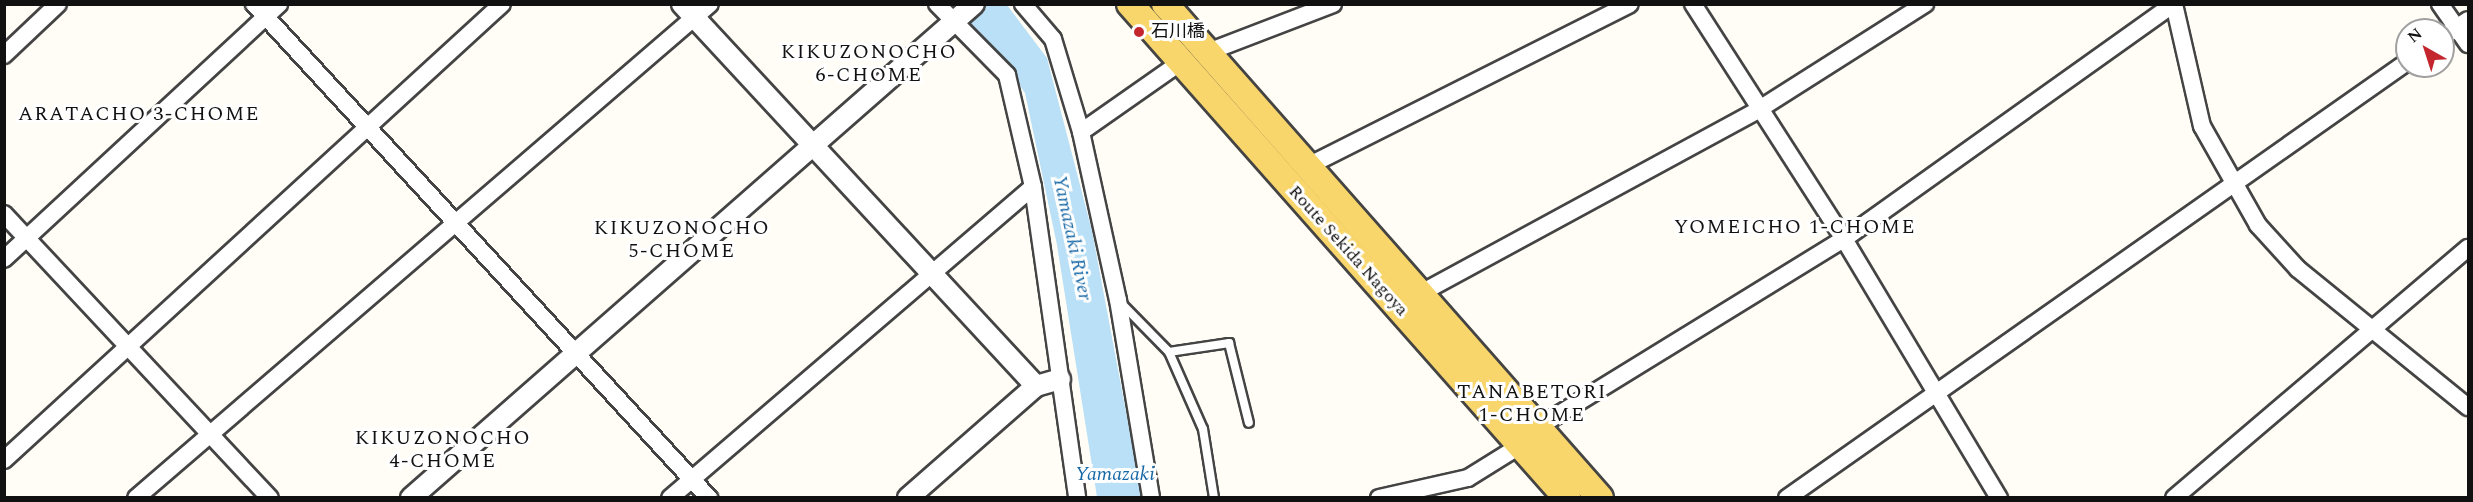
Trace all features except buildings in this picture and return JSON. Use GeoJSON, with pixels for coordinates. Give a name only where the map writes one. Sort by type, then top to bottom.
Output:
{"type":"FeatureCollection","features":[{"type":"Feature","properties":{"kind":"main road","name":"Route Sekida Nagoya"},"geometry":{"type":"LineString","coordinates":[[1130,4],[1400,309],[1529,436],[1600,498]]}},
{"type":"Feature","properties":{"kind":"main road","name":"Route Sekida Nagoya"},"geometry":{"type":"LineString","coordinates":[[1165,4],[1419,292],[1529,436],[1567,498]]}},
{"type":"Feature","properties":{"kind":"street"},"geometry":{"type":"LineString","coordinates":[[4,55],[58,4]]}},
{"type":"Feature","properties":{"kind":"street"},"geometry":{"type":"LineString","coordinates":[[4,259],[260,11],[279,4]]}},
{"type":"Feature","properties":{"kind":"street"},"geometry":{"type":"LineString","coordinates":[[4,460],[502,4]]}},
{"type":"Feature","properties":{"kind":"street"},"geometry":{"type":"LineString","coordinates":[[136,498],[209,430],[453,221],[689,11],[710,4]]}},
{"type":"Feature","properties":{"kind":"street"},"geometry":{"type":"LineString","coordinates":[[937,4],[963,14],[1007,75],[1034,188],[1077,498]]}},
{"type":"Feature","properties":{"kind":"street"},"geometry":{"type":"LineString","coordinates":[[1023,4],[1053,39],[1081,132],[1118,300],[1151,498]]}},
{"type":"Feature","properties":{"kind":"street"},"geometry":{"type":"LineString","coordinates":[[1208,52],[1333,4]]}},
{"type":"Feature","properties":{"kind":"street"},"geometry":{"type":"LineString","coordinates":[[1308,166],[1630,4]]}},
{"type":"Feature","properties":{"kind":"street"},"geometry":{"type":"LineString","coordinates":[[1693,4],[1758,110],[1844,239],[1938,391],[1999,498]]}},
{"type":"Feature","properties":{"kind":"street"},"geometry":{"type":"LineString","coordinates":[[1400,309],[1419,292],[1758,110],[1925,4]]}},
{"type":"Feature","properties":{"kind":"street"},"geometry":{"type":"LineString","coordinates":[[1379,498],[1468,478],[1529,436],[1844,239],[2174,4],[2202,126],[2258,225],[2298,269],[2469,407]]}},
{"type":"Feature","properties":{"kind":"street"},"geometry":{"type":"LineString","coordinates":[[2440,4],[2469,44]]}},
{"type":"Feature","properties":{"kind":"street"},"geometry":{"type":"LineString","coordinates":[[260,11],[368,125],[453,221],[709,498]]}},
{"type":"Feature","properties":{"kind":"street"},"geometry":{"type":"LineString","coordinates":[[689,11],[1036,386]]}},
{"type":"Feature","properties":{"kind":"street"},"geometry":{"type":"LineString","coordinates":[[411,498],[963,14]]}},
{"type":"Feature","properties":{"kind":"street"},"geometry":{"type":"LineString","coordinates":[[1081,132],[1181,62]]}},
{"type":"Feature","properties":{"kind":"street"},"geometry":{"type":"LineString","coordinates":[[1786,498],[2395,70]]}},
{"type":"Feature","properties":{"kind":"street"},"geometry":{"type":"LineString","coordinates":[[670,498],[1034,188]]}},
{"type":"Feature","properties":{"kind":"street"},"geometry":{"type":"LineString","coordinates":[[4,214],[209,430],[270,498]]}},
{"type":"Feature","properties":{"kind":"street"},"geometry":{"type":"LineString","coordinates":[[2174,498],[2469,248]]}},
{"type":"Feature","properties":{"kind":"street"},"geometry":{"type":"LineString","coordinates":[[908,498],[1036,386],[1060,379]]}},
{"type":"Feature","properties":{"kind":"lane"},"geometry":{"type":"LineString","coordinates":[[1118,300],[1168,352],[1203,429],[1214,498]]}},
{"type":"Feature","properties":{"kind":"lane"},"geometry":{"type":"LineString","coordinates":[[1168,352],[1229,343],[1250,423]]}},
{"type":"Feature","properties":{"kind":"water","name":"Yamazaki"},"geometry":{"type":"Polygon","coordinates":[[[950,5],[1007,5],[1047,58],[1092,231],[1142,497],[1097,497],[1057,245],[1025,93],[999,55],[950,5]]]}},
{"type":"Feature","properties":{"kind":"place","name":"石川橋"},"geometry":{"type":"Point","coordinates":[1139,32]}},
{"type":"Feature","properties":{"kind":"district","name":"KIKUZONOCHO 6-CHOME"},"geometry":{"type":"Point","coordinates":[869,64]}},
{"type":"Feature","properties":{"kind":"district","name":"ARATACHO 3-CHOME"},"geometry":{"type":"Point","coordinates":[139,114]}},
{"type":"Feature","properties":{"kind":"district","name":"YOMEICHO 1-CHOME"},"geometry":{"type":"Point","coordinates":[1795,227]}},
{"type":"Feature","properties":{"kind":"district","name":"KIKUZONOCHO 5-CHOME"},"geometry":{"type":"Point","coordinates":[682,240]}},
{"type":"Feature","properties":{"kind":"district","name":"TANABETORI 1-CHOME"},"geometry":{"type":"Point","coordinates":[1532,404]}},
{"type":"Feature","properties":{"kind":"district","name":"KIKUZONOCHO 4-CHOME"},"geometry":{"type":"Point","coordinates":[443,450]}},
{"type":"Feature","properties":{"kind":"water label","name":"Yamazaki River"},"geometry":{"type":"Point","coordinates":[1072,238]}}]}
